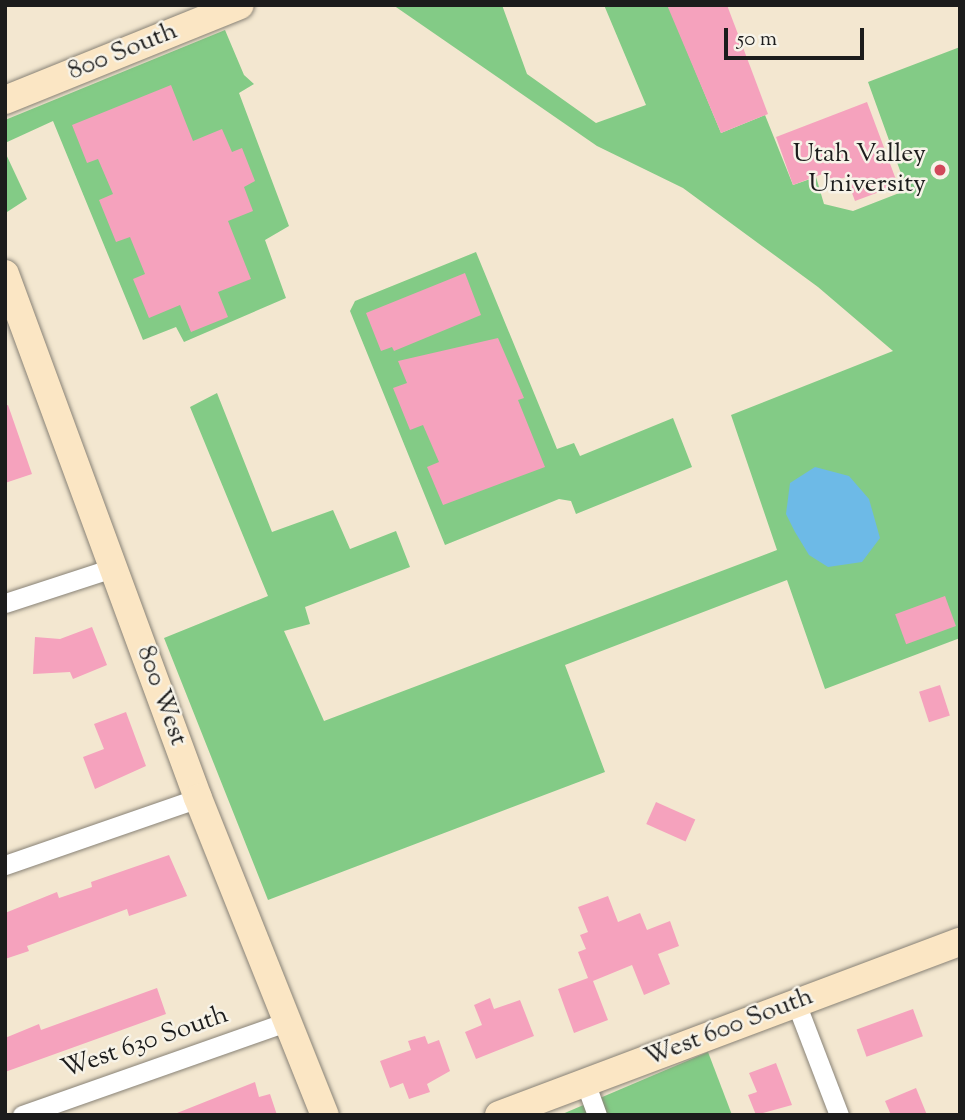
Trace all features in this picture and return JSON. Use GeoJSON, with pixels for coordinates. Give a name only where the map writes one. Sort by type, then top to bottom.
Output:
{"type":"FeatureCollection","features":[{"type":"Feature","properties":{"kind":"street","name":"800 South"},"geometry":{"type":"LineString","coordinates":[[5,100],[240,5]]}},
{"type":"Feature","properties":{"kind":"street","name":"800 West"},"geometry":{"type":"LineString","coordinates":[[5,274],[198,798],[325,1115]]}},
{"type":"Feature","properties":{"kind":"street"},"geometry":{"type":"LineString","coordinates":[[5,603],[113,568]]}},
{"type":"Feature","properties":{"kind":"street"},"geometry":{"type":"LineString","coordinates":[[5,865],[198,798]]}},
{"type":"Feature","properties":{"kind":"street","name":"West 600 South"},"geometry":{"type":"LineString","coordinates":[[499,1115],[960,942]]}},
{"type":"Feature","properties":{"kind":"street"},"geometry":{"type":"LineString","coordinates":[[796,1003],[839,1115]]}},
{"type":"Feature","properties":{"kind":"street","name":"West 630 South"},"geometry":{"type":"LineString","coordinates":[[22,1115],[72,1106],[286,1022]]}},
{"type":"Feature","properties":{"kind":"street"},"geometry":{"type":"LineString","coordinates":[[585,1082],[597,1115]]}},
{"type":"Feature","properties":{"kind":"green space"},"geometry":{"type":"Polygon","coordinates":[[[393,5],[502,5],[527,74],[596,123],[646,105],[604,5],[668,5],[721,133],[765,115],[793,185],[816,177],[824,204],[853,211],[907,190],[868,82],[960,47],[960,638],[825,689],[787,580],[565,665],[605,772],[268,900],[164,638],[268,596],[190,407],[217,393],[272,532],[333,510],[350,549],[396,531],[410,567],[305,607],[310,624],[284,631],[324,721],[777,550],[731,415],[893,351],[818,287],[683,188],[597,146],[393,5]]]}},
{"type":"Feature","properties":{"kind":"green space"},"geometry":{"type":"Polygon","coordinates":[[[225,30],[244,75],[254,84],[239,93],[289,226],[265,240],[286,298],[184,342],[176,327],[143,340],[53,121],[5,143],[5,120],[225,30]]]}},
{"type":"Feature","properties":{"kind":"green space"},"geometry":{"type":"Polygon","coordinates":[[[5,152],[27,199],[7,212],[5,208],[5,152]]]}},
{"type":"Feature","properties":{"kind":"green space"},"geometry":{"type":"Polygon","coordinates":[[[476,252],[557,449],[574,443],[580,456],[673,418],[692,467],[576,514],[571,501],[559,499],[445,545],[350,311],[355,301],[476,252]]]}},
{"type":"Feature","properties":{"kind":"green space"},"geometry":{"type":"Polygon","coordinates":[[[708,1052],[732,1115],[560,1115],[708,1052]]]}},
{"type":"Feature","properties":{"kind":"water"},"geometry":{"type":"Polygon","coordinates":[[[815,467],[849,476],[869,499],[880,538],[862,562],[828,567],[809,555],[786,514],[790,483],[815,467]]]}},
{"type":"Feature","properties":{"kind":"building"},"geometry":{"type":"Polygon","coordinates":[[[667,5],[727,5],[768,114],[721,133],[667,5]]]}},
{"type":"Feature","properties":{"kind":"building"},"geometry":{"type":"Polygon","coordinates":[[[171,85],[193,141],[222,129],[232,152],[242,148],[255,181],[244,187],[253,211],[228,221],[251,279],[218,292],[228,317],[191,332],[180,305],[149,318],[133,279],[145,274],[130,237],[116,242],[99,200],[113,194],[98,159],[87,163],[72,125],[171,85]]]}},
{"type":"Feature","properties":{"kind":"building"},"geometry":{"type":"Polygon","coordinates":[[[867,102],[898,185],[855,201],[846,177],[828,183],[825,173],[793,185],[776,137],[867,102]]]}},
{"type":"Feature","properties":{"kind":"building"},"geometry":{"type":"Polygon","coordinates":[[[465,273],[481,315],[394,351],[392,347],[381,351],[366,313],[465,273]]]}},
{"type":"Feature","properties":{"kind":"building"},"geometry":{"type":"Polygon","coordinates":[[[498,338],[524,398],[518,400],[545,467],[443,505],[427,467],[439,462],[423,425],[410,430],[393,388],[407,383],[398,361],[498,338]]]}},
{"type":"Feature","properties":{"kind":"building"},"geometry":{"type":"Polygon","coordinates":[[[8,405],[32,474],[5,483],[5,406],[8,405]]]}},
{"type":"Feature","properties":{"kind":"building"},"geometry":{"type":"Polygon","coordinates":[[[945,596],[956,626],[906,644],[895,614],[945,596]]]}},
{"type":"Feature","properties":{"kind":"building"},"geometry":{"type":"Polygon","coordinates":[[[92,627],[107,665],[73,679],[70,672],[33,674],[35,637],[60,639],[92,627]]]}},
{"type":"Feature","properties":{"kind":"building"},"geometry":{"type":"Polygon","coordinates":[[[940,685],[950,715],[929,722],[919,692],[940,685]]]}},
{"type":"Feature","properties":{"kind":"building"},"geometry":{"type":"Polygon","coordinates":[[[126,712],[146,766],[95,789],[83,757],[104,749],[94,724],[126,712]]]}},
{"type":"Feature","properties":{"kind":"building"},"geometry":{"type":"Polygon","coordinates":[[[656,802],[695,819],[686,841],[646,824],[656,802]]]}},
{"type":"Feature","properties":{"kind":"building"},"geometry":{"type":"Polygon","coordinates":[[[169,855],[187,896],[129,916],[127,909],[27,946],[29,951],[5,959],[5,913],[57,892],[59,898],[92,887],[91,882],[169,855]]]}},
{"type":"Feature","properties":{"kind":"building"},"geometry":{"type":"Polygon","coordinates":[[[608,896],[618,922],[640,913],[647,930],[670,921],[679,946],[658,954],[670,984],[644,995],[632,965],[593,981],[608,1020],[574,1033],[558,989],[588,978],[578,952],[586,949],[580,935],[588,932],[578,907],[608,896]]]}},
{"type":"Feature","properties":{"kind":"building"},"geometry":{"type":"Polygon","coordinates":[[[157,988],[166,1014],[5,1072],[5,1038],[39,1024],[41,1030],[157,988]]]}},
{"type":"Feature","properties":{"kind":"building"},"geometry":{"type":"Polygon","coordinates":[[[490,998],[494,1009],[520,1000],[534,1036],[476,1059],[465,1032],[482,1025],[474,1005],[490,998]]]}},
{"type":"Feature","properties":{"kind":"building"},"geometry":{"type":"Polygon","coordinates":[[[913,1009],[923,1036],[867,1057],[857,1030],[913,1009]]]}},
{"type":"Feature","properties":{"kind":"building"},"geometry":{"type":"Polygon","coordinates":[[[425,1036],[428,1044],[439,1040],[450,1071],[427,1084],[430,1092],[409,1099],[403,1083],[390,1088],[380,1061],[411,1050],[408,1041],[425,1036]]]}},
{"type":"Feature","properties":{"kind":"building"},"geometry":{"type":"Polygon","coordinates":[[[776,1063],[792,1105],[756,1115],[748,1095],[757,1092],[749,1073],[776,1063]]]}},
{"type":"Feature","properties":{"kind":"building"},"geometry":{"type":"Polygon","coordinates":[[[255,1082],[259,1097],[270,1094],[277,1115],[172,1115],[255,1082]]]}},
{"type":"Feature","properties":{"kind":"building"},"geometry":{"type":"Polygon","coordinates":[[[916,1088],[927,1115],[891,1115],[885,1101],[916,1088]]]}},
{"type":"Feature","properties":{"kind":"place","name":"Utah Valley University"},"geometry":{"type":"Point","coordinates":[940,170]}}]}
